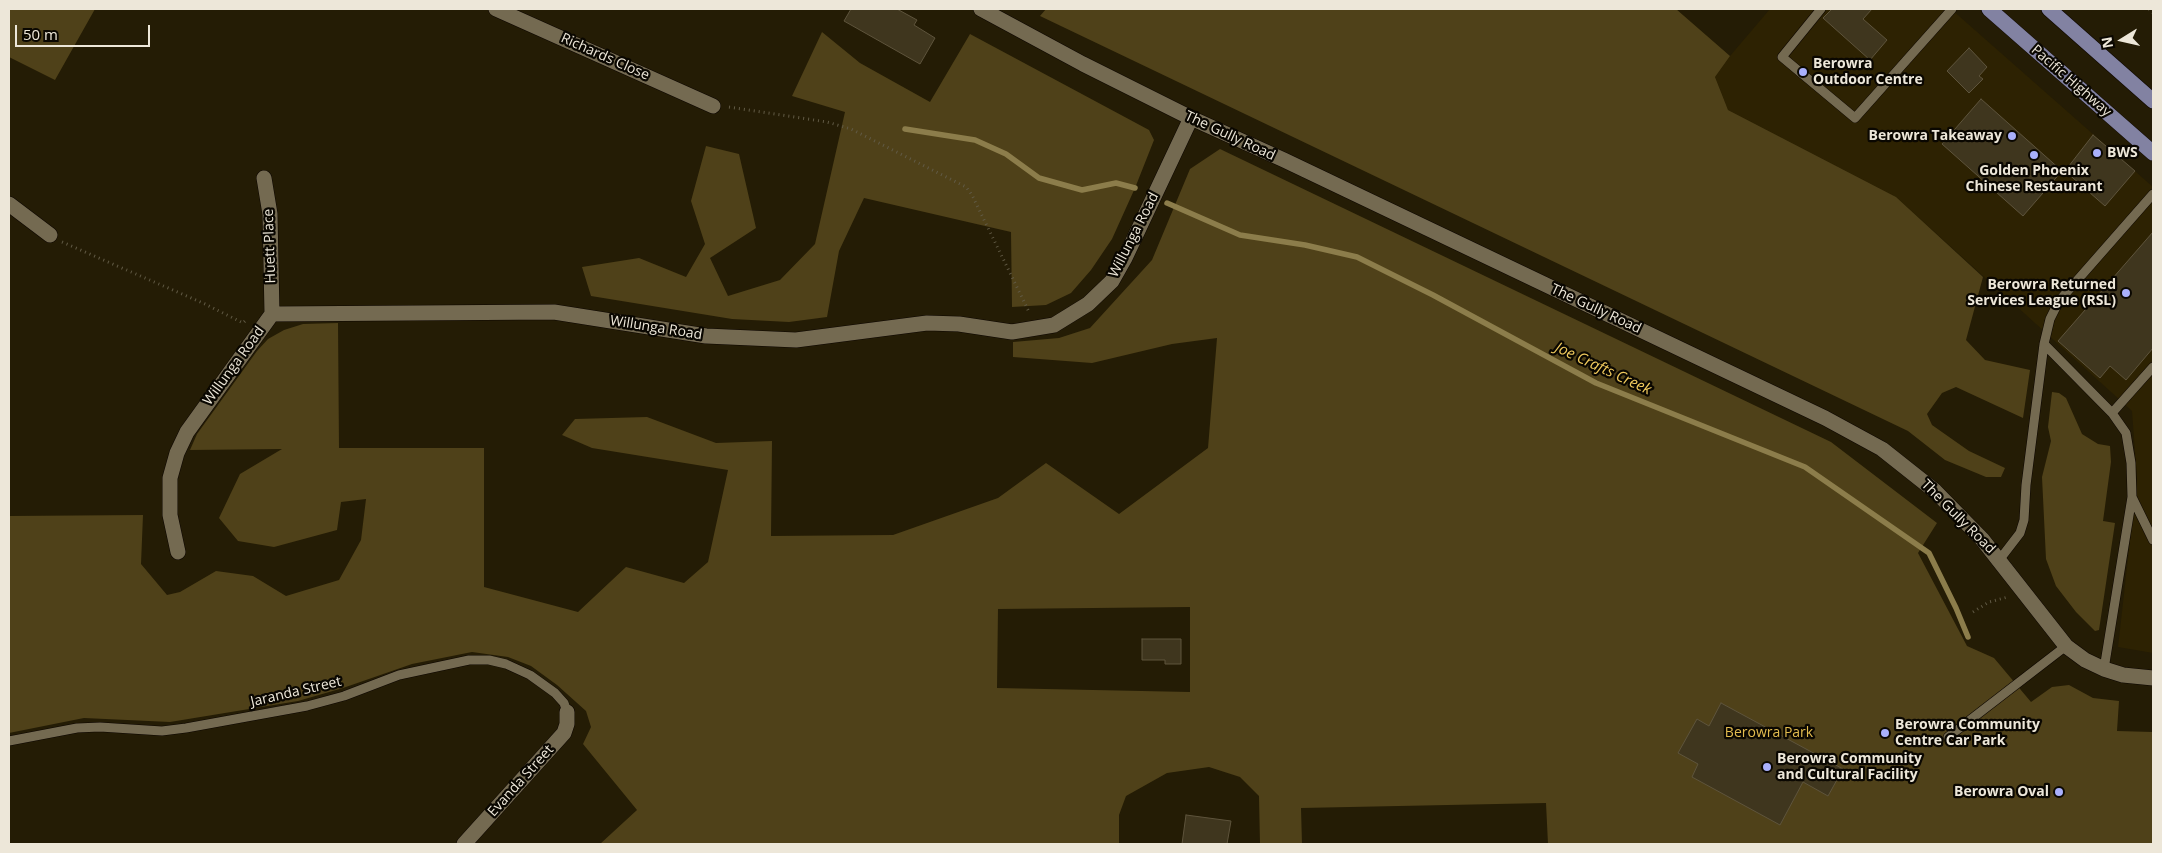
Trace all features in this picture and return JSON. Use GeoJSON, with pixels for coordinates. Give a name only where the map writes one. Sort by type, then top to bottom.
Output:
{"type":"FeatureCollection","features":[{"type":"Feature","properties":{"kind":"main road","name":"Pacific Highway"},"geometry":{"type":"LineString","coordinates":[[1989,9],[2153,154]]}},
{"type":"Feature","properties":{"kind":"main road"},"geometry":{"type":"LineString","coordinates":[[2049,9],[2153,101]]}},
{"type":"Feature","properties":{"kind":"street","name":"Richards Close"},"geometry":{"type":"LineString","coordinates":[[496,9],[713,106]]}},
{"type":"Feature","properties":{"kind":"street","name":"The Gully Road"},"geometry":{"type":"LineString","coordinates":[[982,9],[1083,64],[1191,118],[1294,164],[1858,435],[1882,449],[1935,491],[2000,559],[2066,646],[2085,660],[2104,669],[2124,675],[2153,678]]}},
{"type":"Feature","properties":{"kind":"street","name":"Willunga Road"},"geometry":{"type":"LineString","coordinates":[[178,552],[170,514],[170,478],[177,452],[187,432],[272,314],[554,312],[706,336],[796,340],[926,323],[959,324],[1012,332],[1054,325],[1088,304],[1112,281],[1125,258],[1191,118]]}},
{"type":"Feature","properties":{"kind":"street","name":"Huett Place"},"geometry":{"type":"LineString","coordinates":[[264,178],[270,214],[272,314]]}},
{"type":"Feature","properties":{"kind":"street"},"geometry":{"type":"LineString","coordinates":[[9,204],[50,235]]}},
{"type":"Feature","properties":{"kind":"street","name":"Evanda Street"},"geometry":{"type":"LineString","coordinates":[[464,844],[564,733],[568,712]]}},
{"type":"Feature","properties":{"kind":"lane"},"geometry":{"type":"LineString","coordinates":[[1820,9],[1782,57],[1856,118],[1952,9]]}},
{"type":"Feature","properties":{"kind":"lane"},"geometry":{"type":"LineString","coordinates":[[2000,559],[2020,532],[2024,520],[2026,484],[2044,344],[2050,319],[2059,301],[2153,194]]}},
{"type":"Feature","properties":{"kind":"lane"},"geometry":{"type":"LineString","coordinates":[[2044,344],[2112,412],[2126,433],[2131,463],[2132,497],[2104,669]]}},
{"type":"Feature","properties":{"kind":"lane"},"geometry":{"type":"LineString","coordinates":[[2112,412],[2153,367]]}},
{"type":"Feature","properties":{"kind":"lane"},"geometry":{"type":"LineString","coordinates":[[2132,497],[2153,540]]}},
{"type":"Feature","properties":{"kind":"lane"},"geometry":{"type":"LineString","coordinates":[[1948,736],[2066,646]]}},
{"type":"Feature","properties":{"kind":"lane","name":"Jaranda Street"},"geometry":{"type":"LineString","coordinates":[[9,741],[77,728],[100,727],[162,731],[195,726],[307,706],[344,696],[399,675],[469,660],[489,660],[506,664],[530,675],[555,692],[564,703],[568,712]]}},
{"type":"Feature","properties":{"kind":"path"},"geometry":{"type":"LineString","coordinates":[[2149,9],[2153,13]]}},
{"type":"Feature","properties":{"kind":"path"},"geometry":{"type":"LineString","coordinates":[[713,106],[827,122],[851,129],[966,187],[972,195],[1029,312]]}},
{"type":"Feature","properties":{"kind":"path"},"geometry":{"type":"LineString","coordinates":[[50,235],[75,249],[205,304],[243,323],[248,317]]}},
{"type":"Feature","properties":{"kind":"path"},"geometry":{"type":"LineString","coordinates":[[1973,612],[1988,602],[2025,593]]}},
{"type":"Feature","properties":{"kind":"shaded area"},"geometry":{"type":"Polygon","coordinates":[[[1770,9],[1951,9],[2153,187],[2153,653],[2118,647],[2137,479],[2132,411],[1896,197],[1728,110],[1715,77],[1730,56],[1770,9]]]}},
{"type":"Feature","properties":{"kind":"green space"},"geometry":{"type":"Polygon","coordinates":[[[9,9],[95,9],[55,80],[9,57],[9,9]]]}},
{"type":"Feature","properties":{"kind":"green space"},"geometry":{"type":"Polygon","coordinates":[[[1046,9],[1676,9],[1730,56],[1715,77],[1728,110],[1896,197],[1983,277],[1966,340],[1985,360],[2030,370],[2023,418],[1956,387],[1942,393],[1927,414],[1932,425],[1969,451],[2005,468],[2001,477],[1986,477],[1945,460],[1908,431],[1040,16],[1046,9]]]}},
{"type":"Feature","properties":{"kind":"green space"},"geometry":{"type":"Polygon","coordinates":[[[822,32],[860,63],[930,102],[970,34],[1149,130],[1154,140],[1112,239],[1091,270],[1071,293],[1046,305],[1012,307],[1011,232],[864,198],[839,251],[827,317],[789,322],[732,319],[591,296],[582,267],[639,258],[686,277],[705,244],[691,201],[706,146],[739,154],[756,228],[710,258],[728,296],[780,280],[815,244],[845,112],[792,96],[822,32]]]}},
{"type":"Feature","properties":{"kind":"green space","name":"Berowra Park"},"geometry":{"type":"Polygon","coordinates":[[[1220,149],[1831,442],[1937,523],[1918,553],[1967,646],[1994,658],[2031,702],[2052,687],[2069,685],[2093,698],[2119,701],[2117,731],[2153,732],[2153,844],[1548,844],[1546,803],[1301,808],[1302,844],[1260,844],[1259,796],[1240,777],[1209,767],[1167,773],[1126,796],[1119,815],[1119,844],[600,844],[637,810],[583,744],[591,727],[586,711],[557,685],[531,666],[508,657],[472,652],[412,664],[343,688],[298,701],[170,722],[84,718],[9,733],[9,516],[143,515],[141,564],[167,595],[180,592],[216,571],[253,576],[286,596],[339,580],[361,540],[366,499],[341,502],[337,530],[274,547],[238,541],[219,518],[240,474],[282,449],[190,450],[197,434],[257,351],[268,339],[284,330],[303,324],[338,323],[339,448],[484,448],[484,587],[578,612],[626,567],[684,583],[708,562],[728,470],[592,448],[562,435],[575,419],[647,417],[716,443],[772,441],[771,536],[893,535],[998,498],[1046,463],[1119,514],[1208,448],[1217,338],[1172,344],[1092,363],[1013,357],[1013,342],[1059,338],[1090,328],[1152,260],[1190,169],[1220,149]],[[1190,607],[998,609],[997,688],[1190,692],[1190,607]]]}},
{"type":"Feature","properties":{"kind":"green space"},"geometry":{"type":"Polygon","coordinates":[[[2052,392],[2059,393],[2066,398],[2082,434],[2098,444],[2110,446],[2111,462],[2103,521],[2115,523],[2099,630],[2095,631],[2076,612],[2056,586],[2046,559],[2042,477],[2051,441],[2048,427],[2052,392]]]}},
{"type":"Feature","properties":{"kind":"building"},"geometry":{"type":"Polygon","coordinates":[[[851,9],[897,9],[917,20],[914,25],[935,38],[920,64],[844,21],[851,9]]]}},
{"type":"Feature","properties":{"kind":"building"},"geometry":{"type":"Polygon","coordinates":[[[1832,9],[1872,9],[1863,19],[1887,40],[1870,60],[1823,18],[1832,9]]]}},
{"type":"Feature","properties":{"kind":"building"},"geometry":{"type":"Polygon","coordinates":[[[1969,48],[1987,67],[1979,76],[1983,79],[1969,93],[1947,71],[1969,48]]]}},
{"type":"Feature","properties":{"kind":"building"},"geometry":{"type":"Polygon","coordinates":[[[1981,99],[2062,171],[2023,216],[1942,144],[1981,99]]]}},
{"type":"Feature","properties":{"kind":"building","name":"BWS"},"geometry":{"type":"Polygon","coordinates":[[[2093,135],[2135,171],[2105,206],[2065,171],[2093,135]]]}},
{"type":"Feature","properties":{"kind":"building","name":"Berowra Returned Services League (RSL)"},"geometry":{"type":"Polygon","coordinates":[[[2153,232],[2153,348],[2126,380],[2110,366],[2100,378],[2058,341],[2153,232]]]}},
{"type":"Feature","properties":{"kind":"building"},"geometry":{"type":"Polygon","coordinates":[[[1142,639],[1181,639],[1181,664],[1165,664],[1165,660],[1142,660],[1142,639]]]}},
{"type":"Feature","properties":{"kind":"building","name":"Berowra Community and Cultural Facility"},"geometry":{"type":"Polygon","coordinates":[[[1721,703],[1843,769],[1828,796],[1803,782],[1780,825],[1692,777],[1698,764],[1678,753],[1697,719],[1709,726],[1721,703]]]}},
{"type":"Feature","properties":{"kind":"building"},"geometry":{"type":"Polygon","coordinates":[[[1186,815],[1231,821],[1227,844],[1182,844],[1186,815]]]}},
{"type":"Feature","properties":{"kind":"waterway","name":"Joe Crafts Creek"},"geometry":{"type":"LineString","coordinates":[[905,129],[975,140],[1006,154],[1039,178],[1082,190],[1116,183],[1135,188]]}},
{"type":"Feature","properties":{"kind":"waterway","name":"Joe Crafts Creek"},"geometry":{"type":"LineString","coordinates":[[1167,203],[1240,235],[1305,245],[1357,257],[1433,295],[1596,383],[1805,467],[1929,553],[1968,637]]}},
{"type":"Feature","properties":{"kind":"place","name":"Berowra Outdoor Centre"},"geometry":{"type":"Point","coordinates":[1803,72]}},
{"type":"Feature","properties":{"kind":"place","name":"Berowra Takeaway"},"geometry":{"type":"Point","coordinates":[2012,136]}},
{"type":"Feature","properties":{"kind":"place","name":"BWS"},"geometry":{"type":"Point","coordinates":[2097,153]}},
{"type":"Feature","properties":{"kind":"place","name":"Golden Phoenix Chinese Restaurant"},"geometry":{"type":"Point","coordinates":[2034,155]}},
{"type":"Feature","properties":{"kind":"place","name":"Berowra Returned Services League (RSL)"},"geometry":{"type":"Point","coordinates":[2126,293]}},
{"type":"Feature","properties":{"kind":"place","name":"Berowra Community Centre Car Park"},"geometry":{"type":"Point","coordinates":[1885,733]}},
{"type":"Feature","properties":{"kind":"place","name":"Berowra Community and Cultural Facility"},"geometry":{"type":"Point","coordinates":[1767,767]}},
{"type":"Feature","properties":{"kind":"place","name":"Berowra Oval"},"geometry":{"type":"Point","coordinates":[2059,792]}}]}
